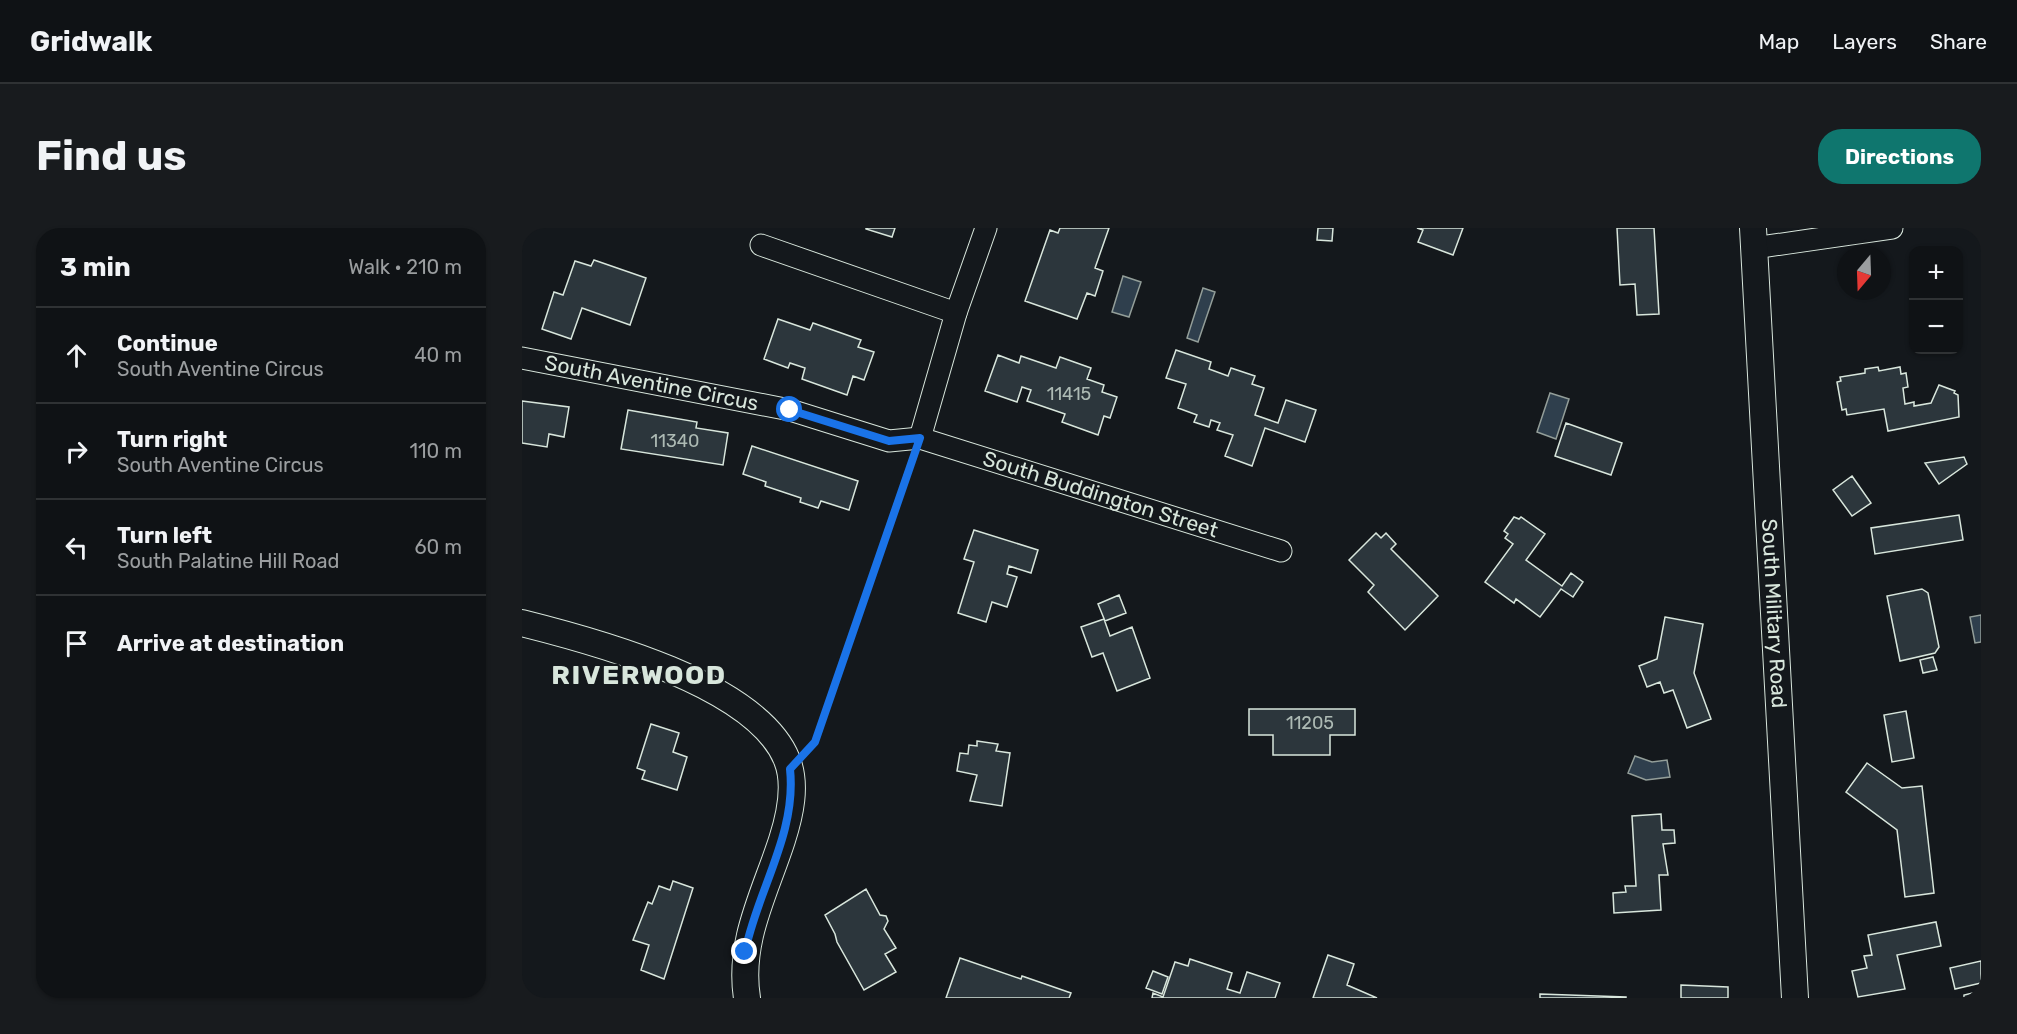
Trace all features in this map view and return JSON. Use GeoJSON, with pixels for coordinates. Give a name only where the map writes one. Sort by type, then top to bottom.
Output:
{"type":"FeatureCollection","features":[{"type":"Feature","properties":{"kind":"street"},"geometry":{"type":"LineString","coordinates":[[920,438],[956,313],[986,228]]}},
{"type":"Feature","properties":{"kind":"street"},"geometry":{"type":"LineString","coordinates":[[1753,238],[1892,228]]}},
{"type":"Feature","properties":{"kind":"street","name":"South Military Road"},"geometry":{"type":"LineString","coordinates":[[1753,238],[1795,998]]}},
{"type":"Feature","properties":{"kind":"street"},"geometry":{"type":"LineString","coordinates":[[761,245],[956,313]]}},
{"type":"Feature","properties":{"kind":"street","name":"South Aventine Circus"},"geometry":{"type":"LineString","coordinates":[[522,357],[790,410],[889,441],[920,438]]}},
{"type":"Feature","properties":{"kind":"street","name":"South Buddington Street"},"geometry":{"type":"LineString","coordinates":[[920,438],[1281,551]]}},
{"type":"Feature","properties":{"kind":"street"},"geometry":{"type":"LineString","coordinates":[[522,623],[633,655],[713,691],[734,703],[766,729],[778,745],[790,769],[792,788],[787,822],[749,933],[745,952],[747,998]]}},
{"type":"Feature","properties":{"kind":"path"},"geometry":{"type":"LineString","coordinates":[[790,769],[815,742],[920,438]]}},
{"type":"Feature","properties":{"kind":"water"},"geometry":{"type":"Polygon","coordinates":[[[1123,276],[1141,282],[1129,317],[1112,312],[1123,276]]]}},
{"type":"Feature","properties":{"kind":"water"},"geometry":{"type":"Polygon","coordinates":[[[1203,288],[1215,292],[1198,342],[1187,338],[1203,288]]]}},
{"type":"Feature","properties":{"kind":"water"},"geometry":{"type":"Polygon","coordinates":[[[1550,393],[1569,399],[1556,439],[1537,432],[1550,393]]]}},
{"type":"Feature","properties":{"kind":"water"},"geometry":{"type":"Polygon","coordinates":[[[1981,615],[1981,642],[1975,643],[1970,617],[1981,615]]]}},
{"type":"Feature","properties":{"kind":"water"},"geometry":{"type":"Polygon","coordinates":[[[1635,756],[1652,762],[1667,760],[1670,777],[1646,780],[1628,773],[1635,756]]]}},
{"type":"Feature","properties":{"kind":"building"},"geometry":{"type":"Polygon","coordinates":[[[866,228],[895,228],[892,237],[866,229],[866,228]]]}},
{"type":"Feature","properties":{"kind":"building"},"geometry":{"type":"Polygon","coordinates":[[[1060,228],[1109,228],[1095,268],[1103,271],[1095,296],[1087,293],[1077,319],[1025,301],[1050,230],[1058,233],[1060,228]]]}},
{"type":"Feature","properties":{"kind":"building"},"geometry":{"type":"Polygon","coordinates":[[[1318,228],[1333,228],[1332,241],[1317,240],[1318,228]]]}},
{"type":"Feature","properties":{"kind":"building"},"geometry":{"type":"Polygon","coordinates":[[[1417,228],[1463,228],[1453,255],[1418,242],[1423,230],[1417,228]]]}},
{"type":"Feature","properties":{"kind":"building"},"geometry":{"type":"Polygon","coordinates":[[[1617,228],[1654,228],[1659,314],[1637,315],[1635,284],[1620,285],[1617,228]]]}},
{"type":"Feature","properties":{"kind":"building"},"geometry":{"type":"Polygon","coordinates":[[[594,260],[646,278],[630,325],[582,308],[571,339],[542,329],[554,292],[563,295],[575,261],[591,266],[594,260]]]}},
{"type":"Feature","properties":{"kind":"building"},"geometry":{"type":"Polygon","coordinates":[[[778,319],[810,330],[813,323],[861,340],[858,347],[874,352],[864,380],[853,376],[847,395],[802,379],[805,368],[790,363],[788,368],[764,359],[778,319]]]}},
{"type":"Feature","properties":{"kind":"building"},"geometry":{"type":"Polygon","coordinates":[[[1176,350],[1211,362],[1209,369],[1228,376],[1231,368],[1255,376],[1252,384],[1264,388],[1255,415],[1278,423],[1286,400],[1316,410],[1305,442],[1265,428],[1252,466],[1225,456],[1233,435],[1217,430],[1220,423],[1211,420],[1209,427],[1194,422],[1197,415],[1178,408],[1186,384],[1166,378],[1176,350]]]}},
{"type":"Feature","properties":{"kind":"building"},"geometry":{"type":"Polygon","coordinates":[[[998,355],[1019,363],[1021,356],[1056,368],[1060,357],[1091,368],[1087,379],[1104,385],[1102,392],[1117,397],[1110,418],[1104,416],[1098,435],[1062,422],[1065,414],[1027,401],[1031,390],[1022,387],[1017,402],[985,391],[998,355]]]}},
{"type":"Feature","properties":{"kind":"building"},"geometry":{"type":"Polygon","coordinates":[[[1878,367],[1879,371],[1900,367],[1901,374],[1906,373],[1908,387],[1903,388],[1905,404],[1914,402],[1914,406],[1931,403],[1939,385],[1955,391],[1954,393],[1958,395],[1959,417],[1888,431],[1884,409],[1847,415],[1846,409],[1842,410],[1837,382],[1841,381],[1840,377],[1865,373],[1865,369],[1878,367]]]}},
{"type":"Feature","properties":{"kind":"building"},"geometry":{"type":"Polygon","coordinates":[[[522,401],[569,407],[564,437],[549,434],[547,447],[522,443],[522,401]]]}},
{"type":"Feature","properties":{"kind":"building"},"geometry":{"type":"Polygon","coordinates":[[[628,410],[697,422],[696,428],[728,433],[723,465],[621,449],[628,410]]]}},
{"type":"Feature","properties":{"kind":"building"},"geometry":{"type":"Polygon","coordinates":[[[1566,423],[1622,443],[1611,475],[1555,456],[1566,423]]]}},
{"type":"Feature","properties":{"kind":"building"},"geometry":{"type":"Polygon","coordinates":[[[752,446],[858,481],[849,510],[821,501],[818,508],[800,502],[801,498],[765,486],[766,482],[743,474],[752,446]]]}},
{"type":"Feature","properties":{"kind":"building"},"geometry":{"type":"Polygon","coordinates":[[[1964,457],[1967,464],[1939,484],[1925,463],[1964,457]]]}},
{"type":"Feature","properties":{"kind":"building"},"geometry":{"type":"Polygon","coordinates":[[[1852,476],[1871,503],[1852,516],[1833,490],[1852,476]]]}},
{"type":"Feature","properties":{"kind":"building"},"geometry":{"type":"Polygon","coordinates":[[[1959,515],[1963,540],[1875,554],[1871,528],[1959,515]]]}},
{"type":"Feature","properties":{"kind":"building"},"geometry":{"type":"Polygon","coordinates":[[[1514,517],[1519,519],[1521,517],[1545,534],[1526,560],[1562,586],[1571,573],[1583,582],[1573,597],[1561,589],[1540,617],[1516,599],[1514,603],[1485,582],[1513,544],[1505,538],[1508,534],[1504,531],[1514,517]]]}},
{"type":"Feature","properties":{"kind":"building"},"geometry":{"type":"Polygon","coordinates":[[[974,530],[1038,550],[1031,573],[1009,566],[1007,574],[1017,577],[1007,607],[992,602],[986,622],[958,613],[974,562],[964,559],[974,530]]]}},
{"type":"Feature","properties":{"kind":"building"},"geometry":{"type":"Polygon","coordinates":[[[1376,533],[1381,538],[1386,533],[1396,544],[1391,549],[1438,596],[1405,630],[1368,592],[1374,585],[1349,560],[1376,533]]]}},
{"type":"Feature","properties":{"kind":"building"},"geometry":{"type":"Polygon","coordinates":[[[1922,589],[1928,593],[1939,647],[1935,653],[1900,661],[1887,596],[1922,589]]]}},
{"type":"Feature","properties":{"kind":"building"},"geometry":{"type":"Polygon","coordinates":[[[1119,595],[1126,613],[1105,621],[1098,604],[1119,595]]]}},
{"type":"Feature","properties":{"kind":"building"},"geometry":{"type":"Polygon","coordinates":[[[1665,617],[1703,624],[1694,673],[1711,719],[1687,728],[1673,690],[1664,693],[1660,682],[1647,687],[1639,666],[1657,659],[1665,617]]]}},
{"type":"Feature","properties":{"kind":"building"},"geometry":{"type":"Polygon","coordinates":[[[1104,619],[1110,636],[1132,627],[1150,678],[1117,691],[1103,653],[1092,657],[1081,627],[1104,619]]]}},
{"type":"Feature","properties":{"kind":"building"},"geometry":{"type":"Polygon","coordinates":[[[1933,657],[1937,670],[1923,673],[1920,660],[1933,657]]]}},
{"type":"Feature","properties":{"kind":"building"},"geometry":{"type":"Polygon","coordinates":[[[1249,709],[1355,709],[1355,735],[1330,735],[1330,755],[1273,755],[1273,735],[1249,735],[1249,709]]]}},
{"type":"Feature","properties":{"kind":"building"},"geometry":{"type":"Polygon","coordinates":[[[1906,711],[1914,758],[1892,762],[1884,715],[1906,711]]]}},
{"type":"Feature","properties":{"kind":"building"},"geometry":{"type":"Polygon","coordinates":[[[651,724],[679,733],[673,752],[687,757],[677,790],[642,779],[645,771],[637,768],[651,724]]]}},
{"type":"Feature","properties":{"kind":"building"},"geometry":{"type":"Polygon","coordinates":[[[977,741],[998,744],[996,751],[1010,753],[1002,806],[970,801],[977,775],[957,771],[960,753],[968,754],[969,745],[977,746],[977,741]]]}},
{"type":"Feature","properties":{"kind":"building"},"geometry":{"type":"Polygon","coordinates":[[[1867,763],[1902,788],[1922,786],[1934,893],[1905,897],[1897,830],[1846,792],[1867,763]]]}},
{"type":"Feature","properties":{"kind":"building"},"geometry":{"type":"Polygon","coordinates":[[[1661,814],[1662,830],[1674,830],[1675,843],[1663,844],[1668,875],[1659,875],[1661,910],[1614,913],[1613,893],[1626,892],[1625,886],[1636,886],[1632,816],[1661,814]]]}},
{"type":"Feature","properties":{"kind":"building"},"geometry":{"type":"Polygon","coordinates":[[[673,881],[693,888],[664,979],[641,970],[649,945],[633,940],[648,902],[652,904],[659,886],[670,890],[673,881]]]}},
{"type":"Feature","properties":{"kind":"building"},"geometry":{"type":"Polygon","coordinates":[[[866,889],[880,915],[886,916],[888,921],[884,929],[896,948],[885,954],[896,972],[864,990],[837,942],[825,915],[866,889]]]}},
{"type":"Feature","properties":{"kind":"building"},"geometry":{"type":"Polygon","coordinates":[[[1936,922],[1941,946],[1897,955],[1905,989],[1858,997],[1852,971],[1867,968],[1864,956],[1872,955],[1868,935],[1936,922]]]}},
{"type":"Feature","properties":{"kind":"building"},"geometry":{"type":"Polygon","coordinates":[[[1328,955],[1354,964],[1347,985],[1377,998],[1313,998],[1328,955]]]}},
{"type":"Feature","properties":{"kind":"building"},"geometry":{"type":"Polygon","coordinates":[[[960,958],[1071,993],[1069,998],[946,998],[960,958]]]}},
{"type":"Feature","properties":{"kind":"building"},"geometry":{"type":"Polygon","coordinates":[[[1190,959],[1232,973],[1227,989],[1240,993],[1247,972],[1280,983],[1275,998],[1152,998],[1153,993],[1163,997],[1175,962],[1188,966],[1190,959]]]}},
{"type":"Feature","properties":{"kind":"building"},"geometry":{"type":"Polygon","coordinates":[[[1981,961],[1981,983],[1955,989],[1950,968],[1981,961]]]}},
{"type":"Feature","properties":{"kind":"building"},"geometry":{"type":"Polygon","coordinates":[[[1153,971],[1168,977],[1162,994],[1146,988],[1153,971]]]}},
{"type":"Feature","properties":{"kind":"building"},"geometry":{"type":"Polygon","coordinates":[[[1681,985],[1728,987],[1728,998],[1681,998],[1681,985]]]}},
{"type":"Feature","properties":{"kind":"building"},"geometry":{"type":"Polygon","coordinates":[[[1981,991],[1981,998],[1964,998],[1964,995],[1981,991]]]}},
{"type":"Feature","properties":{"kind":"building"},"geometry":{"type":"Polygon","coordinates":[[[1540,994],[1626,997],[1626,998],[1540,998],[1540,994]]]}},
{"type":"Feature","properties":{"kind":"district","name":"RIVERWOOD"},"geometry":{"type":"Point","coordinates":[639,675]}},
{"type":"Feature","properties":{"kind":"route"},"geometry":{"type":"LineString","coordinates":[[745,952],[749,933],[782,841],[791,806],[790,769],[815,742],[920,438],[889,441],[790,410]]}}]}
